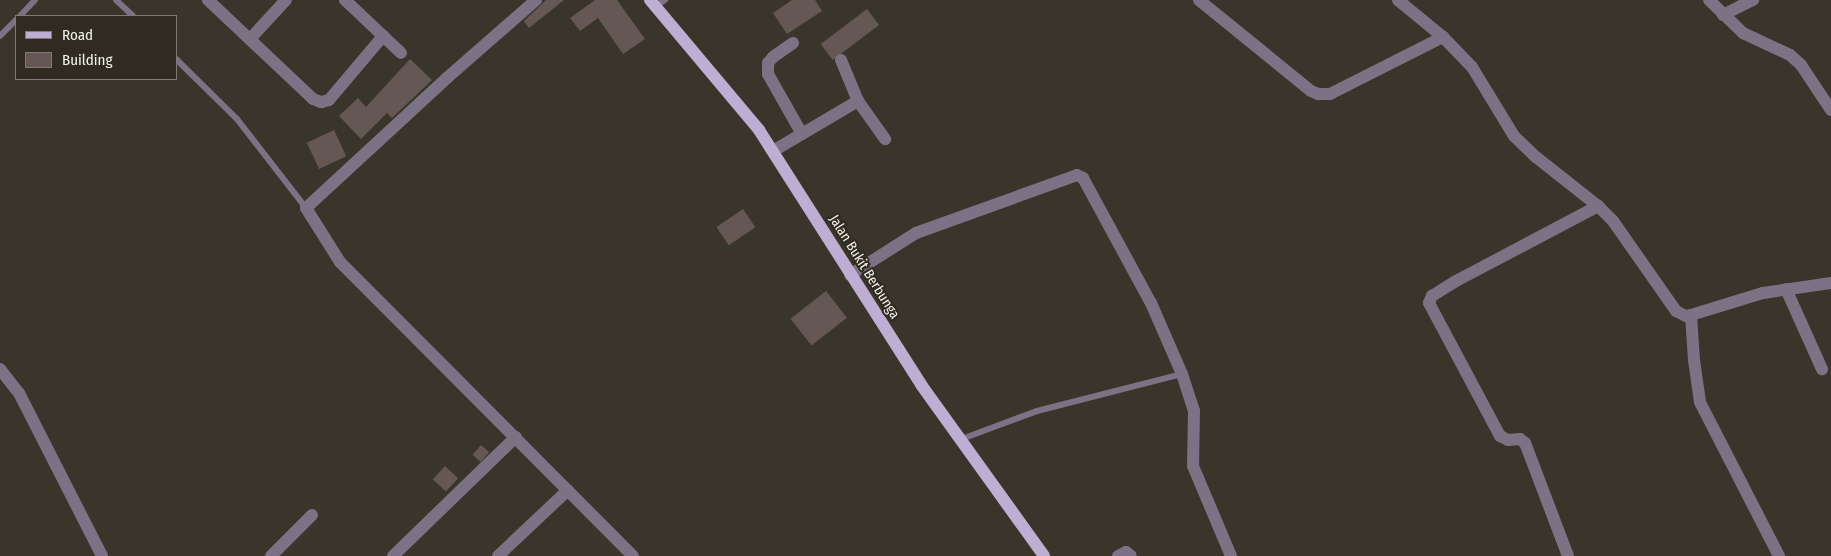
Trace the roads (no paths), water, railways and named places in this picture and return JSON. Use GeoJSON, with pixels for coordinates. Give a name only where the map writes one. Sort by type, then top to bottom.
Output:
{"type":"FeatureCollection","features":[{"type":"Feature","properties":{"kind":"main road","name":"Jalan Bukit Berbunga"},"geometry":{"type":"LineString","coordinates":[[657,2],[759,130],[850,275],[959,440],[1044,556]]}},
{"type":"Feature","properties":{"kind":"street"},"geometry":{"type":"LineString","coordinates":[[208,0],[313,99],[321,102],[328,100],[383,36]]}},
{"type":"Feature","properties":{"kind":"street"},"geometry":{"type":"LineString","coordinates":[[250,39],[286,0]]}},
{"type":"Feature","properties":{"kind":"street"},"geometry":{"type":"LineString","coordinates":[[345,0],[401,53]]}},
{"type":"Feature","properties":{"kind":"street"},"geometry":{"type":"LineString","coordinates":[[536,0],[448,77],[306,208],[340,262],[633,556]]}},
{"type":"Feature","properties":{"kind":"street"},"geometry":{"type":"LineString","coordinates":[[1199,0],[1311,91],[1318,94],[1330,94],[1443,37]]}},
{"type":"Feature","properties":{"kind":"street"},"geometry":{"type":"LineString","coordinates":[[1398,0],[1443,37],[1472,67],[1514,136],[1536,158],[1598,206],[1612,221],[1676,311],[1686,316],[1763,293],[1831,283]]}},
{"type":"Feature","properties":{"kind":"street"},"geometry":{"type":"LineString","coordinates":[[1709,0],[1743,33],[1790,55],[1801,65],[1831,110]]}},
{"type":"Feature","properties":{"kind":"street"},"geometry":{"type":"LineString","coordinates":[[1723,15],[1753,0]]}},
{"type":"Feature","properties":{"kind":"street"},"geometry":{"type":"LineString","coordinates":[[793,43],[773,57],[768,63],[768,74],[802,134]]}},
{"type":"Feature","properties":{"kind":"street"},"geometry":{"type":"LineString","coordinates":[[841,60],[858,101],[885,139]]}},
{"type":"Feature","properties":{"kind":"street"},"geometry":{"type":"LineString","coordinates":[[773,151],[858,101]]}},
{"type":"Feature","properties":{"kind":"street"},"geometry":{"type":"LineString","coordinates":[[850,275],[916,233],[1079,176],[1085,181],[1151,303],[1182,374],[1194,410],[1192,466],[1230,556]]}},
{"type":"Feature","properties":{"kind":"street"},"geometry":{"type":"LineString","coordinates":[[1568,556],[1525,444],[1520,439],[1508,440],[1500,436],[1429,303],[1432,296],[1456,281],[1598,206]]}},
{"type":"Feature","properties":{"kind":"street"},"geometry":{"type":"LineString","coordinates":[[1786,290],[1822,369]]}},
{"type":"Feature","properties":{"kind":"street"},"geometry":{"type":"LineString","coordinates":[[1691,315],[1694,360],[1700,402],[1779,556]]}},
{"type":"Feature","properties":{"kind":"street"},"geometry":{"type":"LineString","coordinates":[[0,369],[19,394],[102,556]]}},
{"type":"Feature","properties":{"kind":"street"},"geometry":{"type":"LineString","coordinates":[[393,556],[516,437]]}},
{"type":"Feature","properties":{"kind":"street"},"geometry":{"type":"LineString","coordinates":[[498,556],[568,490]]}},
{"type":"Feature","properties":{"kind":"street"},"geometry":{"type":"LineString","coordinates":[[271,556],[312,515]]}},
{"type":"Feature","properties":{"kind":"street"},"geometry":{"type":"LineString","coordinates":[[1118,556],[1128,552],[1131,556]]}},
{"type":"Feature","properties":{"kind":"lane"},"geometry":{"type":"LineString","coordinates":[[21,15],[35,0]]}},
{"type":"Feature","properties":{"kind":"lane"},"geometry":{"type":"LineString","coordinates":[[116,0],[131,15]]}},
{"type":"Feature","properties":{"kind":"lane"},"geometry":{"type":"LineString","coordinates":[[0,36],[15,21]]}},
{"type":"Feature","properties":{"kind":"lane"},"geometry":{"type":"LineString","coordinates":[[178,61],[237,119],[263,149],[306,208]]}},
{"type":"Feature","properties":{"kind":"lane"},"geometry":{"type":"LineString","coordinates":[[959,440],[1037,412],[1182,374]]}}]}
